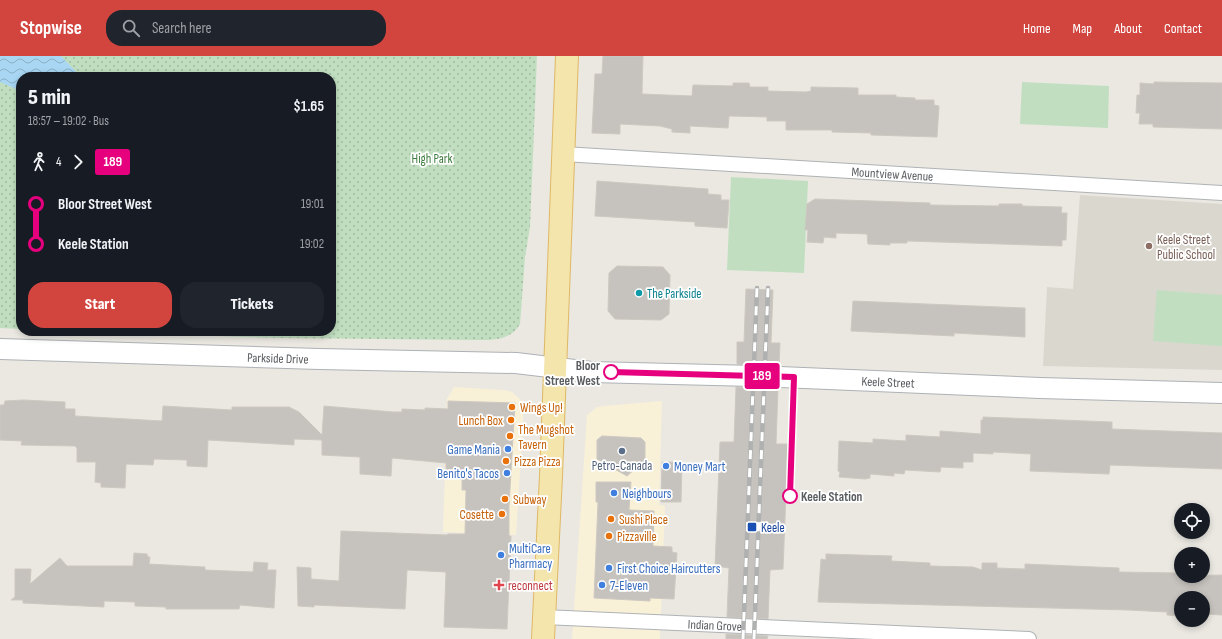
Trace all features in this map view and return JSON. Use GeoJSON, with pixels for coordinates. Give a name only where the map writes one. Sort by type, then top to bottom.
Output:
{"type":"FeatureCollection","features":[{"type":"Feature","properties":{"kind":"main road"},"geometry":{"type":"LineString","coordinates":[[543,639],[567,56]]}},
{"type":"Feature","properties":{"kind":"main road","name":"Parkside Drive"},"geometry":{"type":"LineString","coordinates":[[0,349],[319,359],[516,363],[555,367]]}},
{"type":"Feature","properties":{"kind":"main road","name":"Keele Street"},"geometry":{"type":"LineString","coordinates":[[555,367],[592,372],[754,376],[1040,388],[1222,393]]}},
{"type":"Feature","properties":{"kind":"street","name":"Mountview Avenue"},"geometry":{"type":"LineString","coordinates":[[563,154],[1222,193]]}},
{"type":"Feature","properties":{"kind":"street","name":"Indian Grove"},"geometry":{"type":"LineString","coordinates":[[544,617],[929,637],[1029,639]]}},
{"type":"Feature","properties":{"kind":"shaded area","name":"Keele Street Public School"},"geometry":{"type":"Polygon","coordinates":[[[1080,195],[1222,204],[1222,370],[1043,366],[1047,287],[1073,289],[1080,195]]]}},
{"type":"Feature","properties":{"kind":"shaded area"},"geometry":{"type":"Polygon","coordinates":[[[454,387],[504,390],[512,392],[523,402],[524,407],[516,535],[443,532],[447,399],[454,387]]]}},
{"type":"Feature","properties":{"kind":"shaded area"},"geometry":{"type":"Polygon","coordinates":[[[662,401],[659,505],[665,506],[660,639],[572,639],[587,415],[597,407],[662,401]]]}},
{"type":"Feature","properties":{"kind":"green space","name":"High Park"},"geometry":{"type":"Polygon","coordinates":[[[0,56],[537,56],[530,227],[525,257],[520,324],[507,336],[484,340],[216,336],[336,336],[336,72],[16,72],[16,329],[0,328],[0,56]]]}},
{"type":"Feature","properties":{"kind":"green space"},"geometry":{"type":"Polygon","coordinates":[[[1022,82],[1109,86],[1108,128],[1020,124],[1022,82]]]}},
{"type":"Feature","properties":{"kind":"green space"},"geometry":{"type":"Polygon","coordinates":[[[731,177],[808,181],[804,273],[727,270],[731,177]]]}},
{"type":"Feature","properties":{"kind":"green space"},"geometry":{"type":"Polygon","coordinates":[[[1157,290],[1222,295],[1222,346],[1153,341],[1157,290]]]}},
{"type":"Feature","properties":{"kind":"water"},"geometry":{"type":"Polygon","coordinates":[[[0,56],[61,56],[76,72],[16,72],[16,89],[0,82],[0,56]]]}},
{"type":"Feature","properties":{"kind":"building"},"geometry":{"type":"Polygon","coordinates":[[[603,56],[643,56],[642,94],[692,96],[693,85],[733,86],[733,83],[749,83],[750,87],[768,87],[768,91],[806,92],[811,91],[811,87],[858,88],[858,95],[896,95],[896,97],[915,98],[915,100],[934,100],[934,105],[939,106],[937,137],[871,135],[871,133],[832,132],[832,130],[786,130],[786,121],[767,121],[767,117],[729,116],[728,128],[690,126],[690,133],[672,132],[672,129],[660,126],[620,124],[620,134],[592,133],[595,74],[602,74],[603,56]]]}},
{"type":"Feature","properties":{"kind":"building"},"geometry":{"type":"Polygon","coordinates":[[[1154,82],[1222,83],[1222,129],[1153,127],[1153,124],[1139,124],[1140,113],[1136,113],[1137,95],[1140,95],[1140,83],[1154,84],[1154,82]]]}},
{"type":"Feature","properties":{"kind":"building"},"geometry":{"type":"Polygon","coordinates":[[[597,181],[708,189],[708,194],[721,195],[721,200],[729,200],[727,228],[695,226],[695,222],[595,216],[597,181]]]}},
{"type":"Feature","properties":{"kind":"building"},"geometry":{"type":"Polygon","coordinates":[[[815,199],[930,203],[930,205],[999,206],[999,204],[1022,204],[1022,206],[1062,207],[1061,213],[1067,213],[1066,240],[1062,240],[1062,246],[907,241],[907,243],[890,243],[890,245],[868,244],[867,234],[836,233],[836,238],[824,237],[823,243],[807,242],[808,230],[805,230],[807,204],[815,199]]]}},
{"type":"Feature","properties":{"kind":"building","name":"The Parkside"},"geometry":{"type":"Polygon","coordinates":[[[617,266],[663,267],[670,275],[669,314],[661,320],[615,319],[608,311],[609,273],[617,266]]]}},
{"type":"Feature","properties":{"kind":"building"},"geometry":{"type":"Polygon","coordinates":[[[746,289],[773,290],[771,343],[780,343],[779,366],[737,364],[737,342],[744,342],[746,289]]]}},
{"type":"Feature","properties":{"kind":"building"},"geometry":{"type":"Polygon","coordinates":[[[853,301],[1025,308],[1025,337],[954,333],[954,336],[851,331],[853,301]]]}},
{"type":"Feature","properties":{"kind":"building"},"geometry":{"type":"Polygon","coordinates":[[[736,387],[778,389],[776,444],[788,444],[783,569],[770,570],[768,619],[727,617],[729,568],[715,566],[720,442],[734,442],[736,387]]]}},
{"type":"Feature","properties":{"kind":"building"},"geometry":{"type":"Polygon","coordinates":[[[23,400],[65,402],[65,409],[75,409],[75,416],[162,421],[163,406],[232,410],[232,407],[289,407],[299,412],[322,435],[324,406],[402,412],[402,409],[448,409],[448,401],[515,403],[509,506],[509,536],[511,536],[507,629],[444,627],[446,572],[407,570],[405,609],[314,605],[314,607],[298,606],[297,567],[311,568],[311,579],[339,581],[341,531],[447,535],[465,534],[466,490],[462,490],[462,479],[446,478],[446,463],[392,458],[391,476],[360,474],[360,457],[322,455],[322,440],[294,439],[294,445],[208,440],[207,467],[187,466],[187,460],[154,459],[153,465],[126,464],[125,488],[101,487],[101,483],[95,482],[96,462],[77,462],[77,448],[75,446],[21,445],[22,441],[0,440],[0,405],[4,405],[5,401],[23,400]]]}},
{"type":"Feature","properties":{"kind":"building"},"geometry":{"type":"Polygon","coordinates":[[[983,417],[1112,422],[1112,429],[1222,433],[1222,469],[1110,465],[1109,474],[1030,471],[1031,454],[993,452],[993,454],[973,453],[973,462],[963,462],[963,468],[941,467],[940,472],[905,470],[904,474],[894,473],[894,476],[870,474],[870,478],[865,479],[839,477],[839,441],[873,443],[873,439],[906,441],[906,435],[940,437],[940,431],[981,434],[981,420],[983,420],[983,417]]]}},
{"type":"Feature","properties":{"kind":"building"},"geometry":{"type":"Polygon","coordinates":[[[602,436],[641,438],[645,442],[645,460],[627,476],[597,459],[597,440],[602,436]]]}},
{"type":"Feature","properties":{"kind":"building"},"geometry":{"type":"Polygon","coordinates":[[[662,462],[682,462],[681,502],[661,502],[662,462]]]}},
{"type":"Feature","properties":{"kind":"building"},"geometry":{"type":"Polygon","coordinates":[[[596,482],[631,482],[629,510],[654,511],[653,546],[672,547],[672,552],[677,553],[674,599],[650,598],[650,601],[594,598],[598,502],[596,502],[596,482]]]}},
{"type":"Feature","properties":{"kind":"building"},"geometry":{"type":"Polygon","coordinates":[[[134,553],[147,554],[148,557],[150,557],[149,564],[205,567],[205,570],[253,572],[254,562],[268,563],[267,570],[276,570],[274,608],[240,605],[239,609],[166,609],[166,607],[135,606],[135,602],[104,601],[104,607],[23,603],[23,600],[11,600],[15,597],[15,569],[31,569],[30,584],[60,558],[67,566],[133,566],[134,553]]]}},
{"type":"Feature","properties":{"kind":"building"},"geometry":{"type":"Polygon","coordinates":[[[826,554],[892,556],[891,561],[930,563],[930,566],[973,567],[982,570],[982,563],[997,563],[997,568],[1025,569],[1025,564],[1119,568],[1119,572],[1174,573],[1174,583],[1210,583],[1210,575],[1222,575],[1222,615],[1210,614],[1210,591],[1174,591],[1174,616],[1167,615],[1167,612],[1128,610],[818,602],[821,559],[826,560],[826,554]]]}},
{"type":"Feature","properties":{"kind":"building"},"geometry":{"type":"Polygon","coordinates":[[[726,634],[768,636],[767,639],[726,639],[726,634]]]}},
{"type":"Feature","properties":{"kind":"railway"},"geometry":{"type":"LineString","coordinates":[[743,639],[757,288]]}},
{"type":"Feature","properties":{"kind":"railway"},"geometry":{"type":"LineString","coordinates":[[754,639],[768,288]]}},
{"type":"Feature","properties":{"kind":"bus line","name":"189"},"geometry":{"type":"LineString","coordinates":[[611,372],[794,377],[790,496]]}},
{"type":"Feature","properties":{"kind":"place","name":"Keele Street Public School"},"geometry":{"type":"Point","coordinates":[1149,246]}},
{"type":"Feature","properties":{"kind":"place","name":"The Parkside"},"geometry":{"type":"Point","coordinates":[639,293]}},
{"type":"Feature","properties":{"kind":"place","name":"Bloor Street West"},"geometry":{"type":"Point","coordinates":[611,372]}},
{"type":"Feature","properties":{"kind":"place","name":"Wings Up!"},"geometry":{"type":"Point","coordinates":[512,407]}},
{"type":"Feature","properties":{"kind":"place","name":"Lunch Box"},"geometry":{"type":"Point","coordinates":[511,420]}},
{"type":"Feature","properties":{"kind":"place","name":"The Mugshot Tavern"},"geometry":{"type":"Point","coordinates":[510,436]}},
{"type":"Feature","properties":{"kind":"place","name":"Game Mania"},"geometry":{"type":"Point","coordinates":[508,449]}},
{"type":"Feature","properties":{"kind":"place","name":"Petro-Canada"},"geometry":{"type":"Point","coordinates":[622,451]}},
{"type":"Feature","properties":{"kind":"place","name":"Pizza Pizza"},"geometry":{"type":"Point","coordinates":[506,461]}},
{"type":"Feature","properties":{"kind":"place","name":"Money Mart"},"geometry":{"type":"Point","coordinates":[666,466]}},
{"type":"Feature","properties":{"kind":"place","name":"Benito's Tacos"},"geometry":{"type":"Point","coordinates":[507,473]}},
{"type":"Feature","properties":{"kind":"place","name":"Neighbours"},"geometry":{"type":"Point","coordinates":[614,493]}},
{"type":"Feature","properties":{"kind":"place","name":"Keele Station"},"geometry":{"type":"Point","coordinates":[790,496]}},
{"type":"Feature","properties":{"kind":"place","name":"Subway"},"geometry":{"type":"Point","coordinates":[505,499]}},
{"type":"Feature","properties":{"kind":"place","name":"Cosette"},"geometry":{"type":"Point","coordinates":[502,514]}},
{"type":"Feature","properties":{"kind":"place","name":"Sushi Place"},"geometry":{"type":"Point","coordinates":[611,519]}},
{"type":"Feature","properties":{"kind":"place","name":"Keele"},"geometry":{"type":"Point","coordinates":[752,527]}},
{"type":"Feature","properties":{"kind":"place","name":"Pizzaville"},"geometry":{"type":"Point","coordinates":[609,536]}},
{"type":"Feature","properties":{"kind":"place","name":"MultiCare Pharmacy"},"geometry":{"type":"Point","coordinates":[501,555]}},
{"type":"Feature","properties":{"kind":"place","name":"First Choice Haircutters"},"geometry":{"type":"Point","coordinates":[609,568]}},
{"type":"Feature","properties":{"kind":"place","name":"reconnect"},"geometry":{"type":"Point","coordinates":[499,585]}},
{"type":"Feature","properties":{"kind":"place","name":"7-Eleven"},"geometry":{"type":"Point","coordinates":[602,585]}}]}
